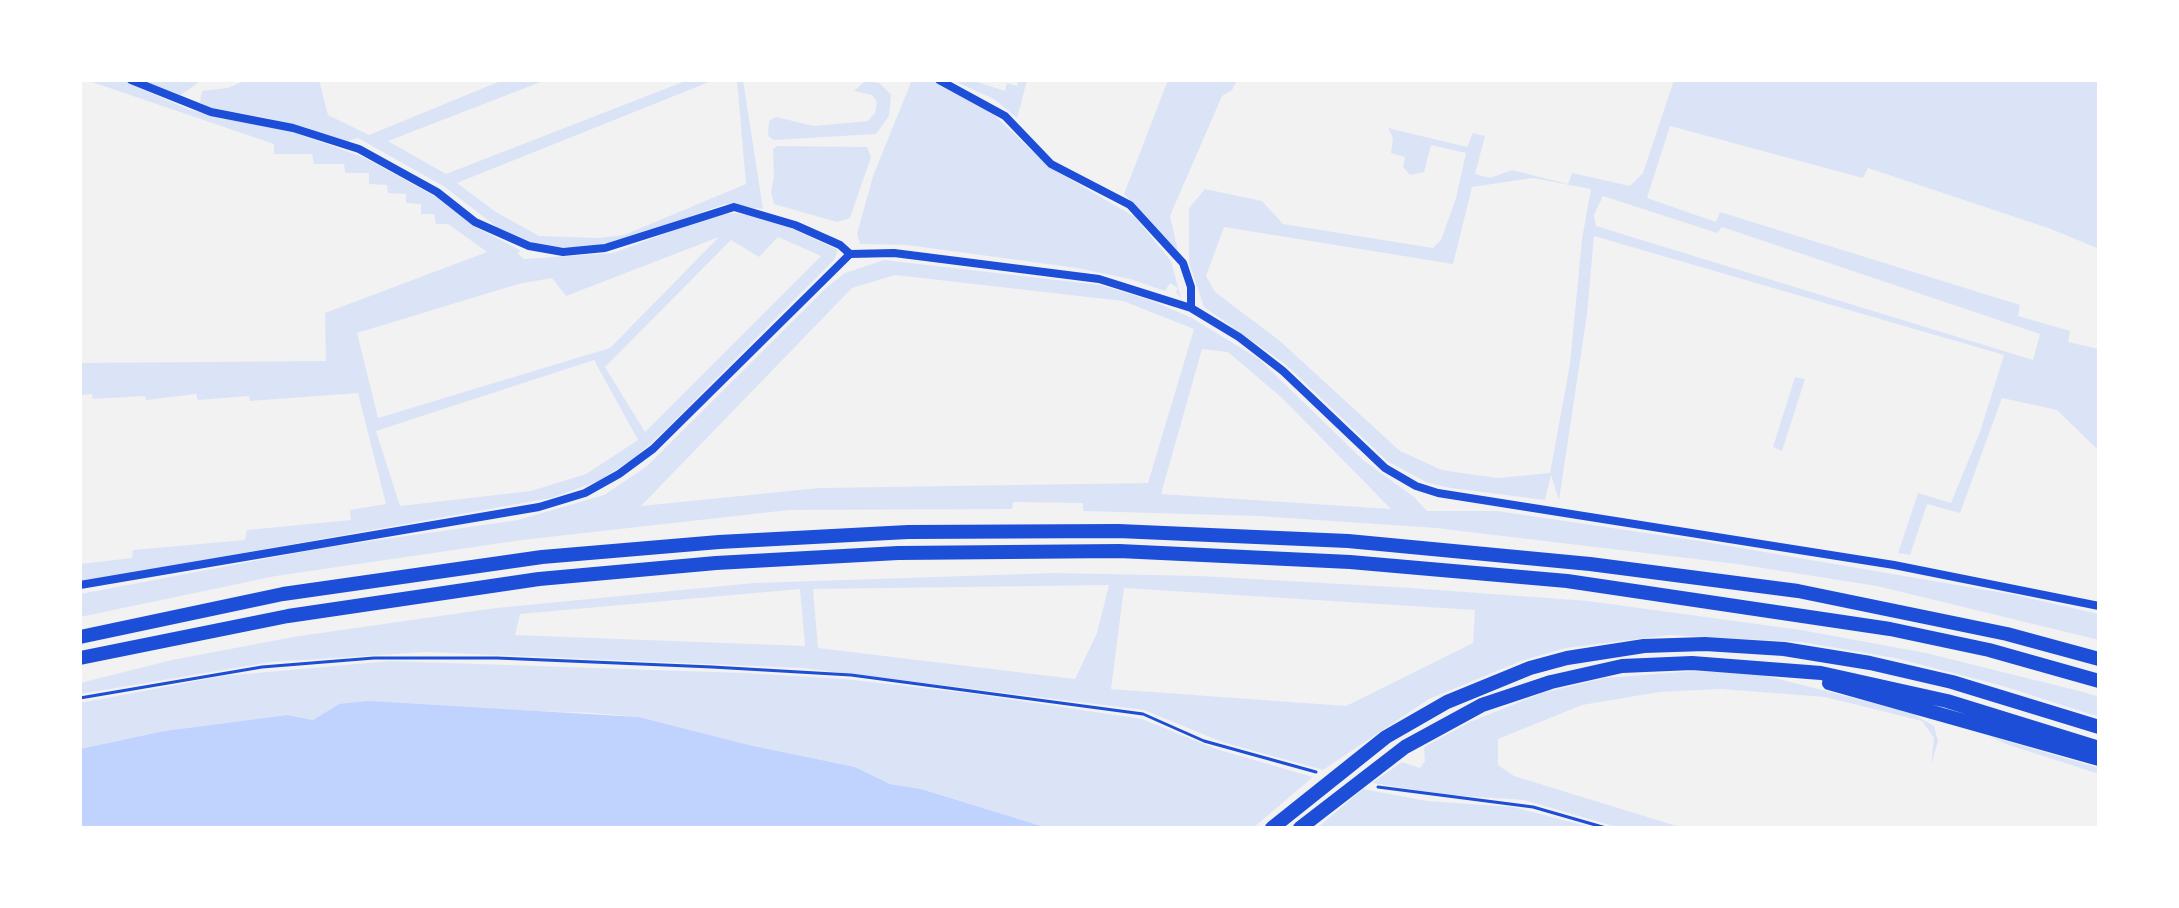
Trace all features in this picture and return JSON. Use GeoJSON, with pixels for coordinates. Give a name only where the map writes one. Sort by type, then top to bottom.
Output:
{"type":"FeatureCollection","features":[{"type":"Feature","properties":{"kind":"highway"},"geometry":{"type":"LineString","coordinates":[[80,637],[283,594],[542,557],[719,542],[908,532],[1118,531],[1348,541],[1590,564],[1813,594],[2007,634],[2099,659]]}},
{"type":"Feature","properties":{"kind":"highway"},"geometry":{"type":"LineString","coordinates":[[80,658],[288,616],[539,579],[716,563],[898,553],[1119,551],[1350,562],[1567,581],[1890,629],[1989,650],[2099,681]]}},
{"type":"Feature","properties":{"kind":"highway"},"geometry":{"type":"LineString","coordinates":[[1272,828],[1386,737],[1447,702],[1530,668],[1604,651],[1689,644],[1784,649],[1870,663],[1952,682],[2099,727]]}},
{"type":"Feature","properties":{"kind":"highway"},"geometry":{"type":"LineString","coordinates":[[1300,828],[1396,753],[1482,705],[1565,679],[1657,663],[1775,667],[1852,679],[1947,701],[2099,748]]}},
{"type":"Feature","properties":{"kind":"highway"},"geometry":{"type":"LineString","coordinates":[[1775,667],[2099,759]]}},
{"type":"Feature","properties":{"kind":"street"},"geometry":{"type":"LineString","coordinates":[[131,80],[211,112],[293,128],[359,149],[437,192],[475,222],[529,246],[563,252],[605,248],[734,207],[795,225],[840,245],[850,254],[894,253],[1099,279],[1191,308],[1239,337],[1283,371],[1385,468],[1416,486],[1467,498],[1894,565],[2099,606]]}},
{"type":"Feature","properties":{"kind":"street"},"geometry":{"type":"LineString","coordinates":[[939,80],[1005,116],[1051,164],[1130,205],[1183,263],[1191,287],[1191,308]]}},
{"type":"Feature","properties":{"kind":"street"},"geometry":{"type":"LineString","coordinates":[[80,585],[539,507],[585,493],[619,474],[653,449],[850,254]]}},
{"type":"Feature","properties":{"kind":"path"},"geometry":{"type":"LineString","coordinates":[[80,698],[262,667],[423,656],[820,673],[1143,714],[1204,741],[1329,775]]}},
{"type":"Feature","properties":{"kind":"path"},"geometry":{"type":"LineString","coordinates":[[1369,786],[1533,807],[1606,828]]}},
{"type":"Feature","properties":{"kind":"shaded area"},"geometry":{"type":"Polygon","coordinates":[[[86,80],[121,80],[190,110],[287,130],[363,157],[436,197],[475,227],[520,250],[518,254],[524,259],[613,253],[715,215],[735,213],[771,219],[838,250],[834,260],[664,431],[637,456],[599,481],[551,498],[80,582],[80,564],[132,558],[133,550],[245,540],[247,530],[351,520],[350,510],[386,504],[358,393],[250,401],[249,396],[198,400],[196,394],[146,400],[145,396],[93,399],[92,394],[80,395],[80,363],[326,361],[325,313],[487,252],[448,224],[436,224],[434,214],[421,214],[421,204],[406,203],[406,194],[388,193],[387,185],[369,184],[369,173],[345,173],[344,164],[314,164],[312,154],[274,154],[274,144],[86,80]],[[719,237],[566,296],[552,278],[518,284],[357,333],[378,418],[610,348],[719,237]],[[778,237],[759,257],[731,240],[605,367],[645,432],[821,256],[778,237]],[[594,360],[376,431],[400,506],[531,491],[586,474],[638,440],[594,360]]]}},
{"type":"Feature","properties":{"kind":"shaded area"},"geometry":{"type":"Polygon","coordinates":[[[140,80],[226,80],[199,82],[181,95],[140,80]]]}},
{"type":"Feature","properties":{"kind":"shaded area"},"geometry":{"type":"Polygon","coordinates":[[[246,80],[319,80],[328,115],[369,135],[503,80],[546,80],[388,141],[446,174],[688,80],[714,80],[457,183],[496,212],[539,236],[599,238],[624,235],[746,184],[737,80],[743,80],[763,209],[725,204],[621,241],[579,248],[542,246],[498,228],[445,187],[358,138],[348,141],[267,118],[207,107],[200,102],[202,91],[228,88],[246,80]]]}},
{"type":"Feature","properties":{"kind":"shaded area"},"geometry":{"type":"Polygon","coordinates":[[[912,80],[930,80],[988,109],[1049,167],[1135,217],[1171,261],[1181,298],[1176,292],[1178,288],[1170,283],[1165,291],[1130,279],[1077,268],[907,245],[860,244],[857,234],[873,176],[912,80]]]}},
{"type":"Feature","properties":{"kind":"shaded area"},"geometry":{"type":"Polygon","coordinates":[[[952,80],[971,80],[1005,91],[1007,83],[1017,86],[1019,80],[1027,80],[1017,118],[994,99],[952,80]]]}},
{"type":"Feature","properties":{"kind":"shaded area"},"geometry":{"type":"Polygon","coordinates":[[[1168,80],[1237,80],[1232,90],[1222,96],[1170,216],[1178,251],[1124,194],[1168,80]]]}},
{"type":"Feature","properties":{"kind":"shaded area"},"geometry":{"type":"Polygon","coordinates":[[[1674,80],[2099,80],[2099,249],[2051,229],[1868,168],[1863,178],[1670,126],[1647,198],[1716,222],[1720,212],[2020,305],[2018,316],[2070,331],[2068,342],[2099,349],[2099,451],[2057,410],[2002,398],[1960,513],[1927,504],[1910,555],[1898,553],[1918,493],[1951,503],[1980,432],[2004,355],[1594,236],[1587,314],[1559,500],[1551,475],[1545,500],[1451,488],[1428,483],[1387,461],[1285,364],[1204,307],[1189,263],[1189,208],[1205,189],[1262,201],[1283,224],[1433,248],[1441,240],[1456,198],[1466,153],[1431,145],[1424,172],[1410,175],[1403,167],[1405,157],[1391,153],[1393,138],[1388,128],[1467,147],[1473,133],[1485,136],[1475,174],[1490,178],[1512,170],[1568,184],[1572,173],[1630,186],[1643,173],[1674,80]],[[1533,178],[1472,187],[1453,264],[1224,227],[1206,276],[1215,292],[1280,341],[1400,451],[1442,470],[1468,474],[1498,478],[1550,473],[1570,364],[1582,239],[1591,189],[1533,178]],[[1603,196],[1594,215],[1596,226],[2033,360],[2040,334],[1722,227],[1717,233],[1603,196]]]}},
{"type":"Feature","properties":{"kind":"shaded area"},"geometry":{"type":"Polygon","coordinates":[[[865,81],[879,83],[891,94],[889,116],[876,134],[774,140],[768,136],[769,121],[776,117],[814,126],[868,121],[875,113],[877,102],[872,95],[854,91],[865,81]]]}},
{"type":"Feature","properties":{"kind":"shaded area"},"geometry":{"type":"Polygon","coordinates":[[[777,146],[867,147],[871,157],[850,218],[837,222],[774,204],[771,192],[773,149],[777,146]]]}},
{"type":"Feature","properties":{"kind":"shaded area"},"geometry":{"type":"Polygon","coordinates":[[[884,260],[1100,285],[1150,300],[1192,318],[1259,359],[1363,460],[1414,497],[1427,511],[1497,511],[1700,541],[2015,595],[2099,614],[2099,640],[1877,586],[1737,564],[1436,528],[1258,516],[1083,511],[1083,503],[1013,502],[1012,509],[789,510],[522,540],[276,576],[80,617],[80,594],[323,548],[518,520],[604,495],[646,467],[827,287],[845,273],[884,260]],[[895,275],[852,288],[641,506],[819,488],[1148,483],[1194,329],[1123,301],[895,275]],[[1202,349],[1161,494],[1391,509],[1282,398],[1228,352],[1202,349]]]}},
{"type":"Feature","properties":{"kind":"shaded area"},"geometry":{"type":"Polygon","coordinates":[[[1795,377],[1805,379],[1782,451],[1773,447],[1795,377]]]}},
{"type":"Feature","properties":{"kind":"shaded area"},"geometry":{"type":"Polygon","coordinates":[[[1054,573],[1201,576],[1588,601],[1801,630],[1926,653],[2099,697],[2099,717],[2003,686],[1895,658],[1801,642],[1669,635],[1566,648],[1521,661],[1429,699],[1323,770],[1222,742],[1144,710],[803,668],[426,652],[271,662],[80,694],[80,683],[172,660],[293,637],[496,608],[754,583],[1054,573]],[[1109,585],[813,589],[818,648],[1075,679],[1097,633],[1109,585]],[[1124,588],[1111,689],[1346,706],[1473,643],[1475,610],[1124,588]],[[800,589],[520,614],[515,635],[805,646],[800,589]]]}},
{"type":"Feature","properties":{"kind":"shaded area"},"geometry":{"type":"Polygon","coordinates":[[[390,661],[744,673],[845,679],[974,694],[1142,719],[1216,749],[1313,777],[1253,828],[1048,828],[921,789],[890,784],[855,767],[749,745],[639,717],[592,713],[339,704],[313,720],[287,715],[164,731],[80,749],[80,703],[223,676],[390,661]]]}},
{"type":"Feature","properties":{"kind":"shaded area"},"geometry":{"type":"Polygon","coordinates":[[[1694,671],[1759,674],[1912,713],[1934,726],[1938,741],[1931,765],[1934,738],[1922,721],[1825,697],[1721,689],[1659,692],[1582,705],[1498,739],[1498,765],[1514,776],[1683,828],[1620,828],[1524,800],[1448,795],[1372,783],[1402,762],[1420,768],[1425,761],[1424,747],[1470,722],[1542,693],[1605,678],[1694,671]]]}},
{"type":"Feature","properties":{"kind":"shaded area"},"geometry":{"type":"Polygon","coordinates":[[[1989,736],[2099,768],[2099,774],[2006,744],[1989,736]]]}},
{"type":"Feature","properties":{"kind":"shaded area"},"geometry":{"type":"Polygon","coordinates":[[[1363,789],[1427,801],[1513,807],[1594,828],[1317,828],[1363,789]]]}},
{"type":"Feature","properties":{"kind":"water"},"geometry":{"type":"Polygon","coordinates":[[[368,701],[639,717],[749,745],[855,767],[890,784],[921,789],[1048,828],[80,828],[80,749],[164,731],[287,715],[313,720],[339,704],[368,701]]]}}]}
